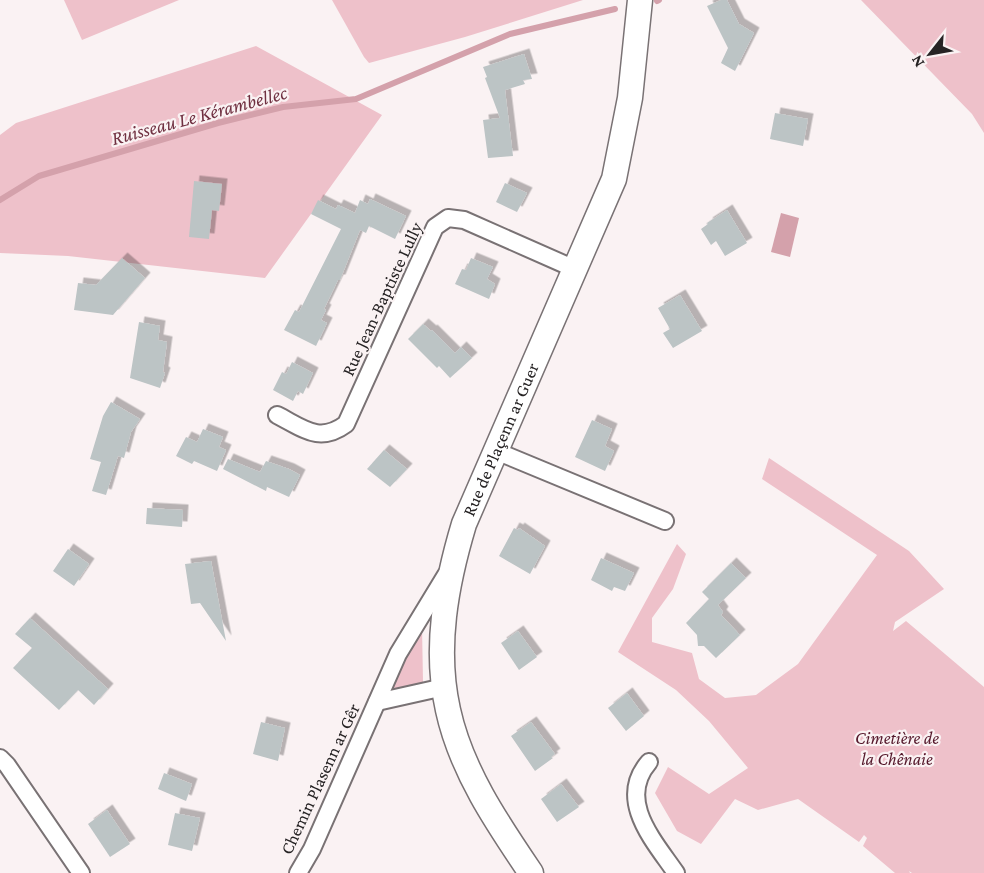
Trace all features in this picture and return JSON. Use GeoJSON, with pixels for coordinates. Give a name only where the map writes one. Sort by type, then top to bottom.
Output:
{"type":"FeatureCollection","features":[{"type":"Feature","properties":{"kind":"main road","name":"Rue de Plaçenn ar Guer"},"geometry":{"type":"LineString","coordinates":[[531,873],[503,831],[475,782],[460,748],[448,711],[441,640],[451,566],[464,524],[614,179],[630,98],[640,0]]}},
{"type":"Feature","properties":{"kind":"street","name":"Rue Jean-Baptiste Lully"},"geometry":{"type":"LineString","coordinates":[[277,415],[317,435],[332,433],[346,424],[435,227],[448,218],[464,220],[575,269]]}},
{"type":"Feature","properties":{"kind":"street"},"geometry":{"type":"LineString","coordinates":[[496,451],[665,521]]}},
{"type":"Feature","properties":{"kind":"street","name":"Chemin Plasenn ar Gêr"},"geometry":{"type":"LineString","coordinates":[[298,873],[312,849],[398,654],[451,566]]}},
{"type":"Feature","properties":{"kind":"street"},"geometry":{"type":"LineString","coordinates":[[377,702],[444,687]]}},
{"type":"Feature","properties":{"kind":"street"},"geometry":{"type":"LineString","coordinates":[[0,758],[81,873]]}},
{"type":"Feature","properties":{"kind":"street"},"geometry":{"type":"LineString","coordinates":[[650,762],[643,770],[637,786],[638,811],[645,828],[676,873]]}},
{"type":"Feature","properties":{"kind":"green space"},"geometry":{"type":"Polygon","coordinates":[[[64,0],[179,0],[82,40],[64,0]]]}},
{"type":"Feature","properties":{"kind":"green space"},"geometry":{"type":"Polygon","coordinates":[[[332,0],[583,0],[465,37],[369,63],[332,0]]]}},
{"type":"Feature","properties":{"kind":"green space"},"geometry":{"type":"Polygon","coordinates":[[[861,0],[984,0],[984,133],[972,114],[861,0]]]}},
{"type":"Feature","properties":{"kind":"green space"},"geometry":{"type":"Polygon","coordinates":[[[256,46],[382,115],[265,278],[68,256],[0,253],[0,135],[16,123],[256,46]]]}},
{"type":"Feature","properties":{"kind":"green space","name":"Cimetière de la Chênaie"},"geometry":{"type":"Polygon","coordinates":[[[769,458],[909,551],[944,589],[895,622],[893,631],[906,621],[984,687],[984,873],[912,873],[909,871],[910,873],[895,873],[863,846],[867,838],[864,835],[859,842],[798,799],[758,810],[735,799],[701,844],[677,831],[655,793],[668,767],[709,794],[748,768],[709,721],[676,690],[618,652],[677,544],[686,554],[673,589],[652,618],[652,642],[692,653],[699,679],[725,698],[756,695],[798,664],[877,555],[762,479],[769,458]]]}},
{"type":"Feature","properties":{"kind":"green space"},"geometry":{"type":"Polygon","coordinates":[[[422,626],[423,682],[390,691],[422,626]]]}},
{"type":"Feature","properties":{"kind":"shaded area"},"geometry":{"type":"Polygon","coordinates":[[[781,213],[799,218],[790,257],[771,252],[781,213]]]}},
{"type":"Feature","properties":{"kind":"building"},"geometry":{"type":"Polygon","coordinates":[[[727,0],[739,24],[754,33],[735,71],[721,63],[728,48],[707,6],[727,0]]]}},
{"type":"Feature","properties":{"kind":"building"},"geometry":{"type":"Polygon","coordinates":[[[524,54],[532,79],[523,80],[525,84],[505,90],[513,156],[488,158],[483,120],[500,118],[483,67],[524,54]]]}},
{"type":"Feature","properties":{"kind":"building"},"geometry":{"type":"Polygon","coordinates":[[[775,113],[808,119],[803,146],[770,139],[775,113]]]}},
{"type":"Feature","properties":{"kind":"building"},"geometry":{"type":"Polygon","coordinates":[[[194,181],[222,184],[219,211],[212,210],[209,239],[189,237],[194,181]]]}},
{"type":"Feature","properties":{"kind":"building"},"geometry":{"type":"Polygon","coordinates":[[[505,183],[527,193],[517,212],[496,202],[505,183]]]}},
{"type":"Feature","properties":{"kind":"building"},"geometry":{"type":"Polygon","coordinates":[[[370,199],[406,216],[395,239],[369,226],[366,233],[360,230],[340,280],[324,309],[326,310],[321,320],[327,323],[316,346],[284,330],[295,310],[299,312],[341,229],[311,214],[318,200],[336,209],[338,205],[355,213],[360,200],[368,204],[370,199]]]}},
{"type":"Feature","properties":{"kind":"building"},"geometry":{"type":"Polygon","coordinates":[[[727,210],[747,243],[725,256],[716,241],[711,245],[701,229],[727,210]]]}},
{"type":"Feature","properties":{"kind":"building"},"geometry":{"type":"Polygon","coordinates":[[[122,258],[145,278],[113,315],[74,310],[78,283],[96,285],[122,258]]]}},
{"type":"Feature","properties":{"kind":"building"},"geometry":{"type":"Polygon","coordinates":[[[471,258],[493,267],[487,279],[495,284],[489,299],[455,284],[462,269],[466,270],[471,258]]]}},
{"type":"Feature","properties":{"kind":"building"},"geometry":{"type":"Polygon","coordinates":[[[680,295],[702,331],[673,348],[663,333],[670,329],[658,308],[680,295]]]}},
{"type":"Feature","properties":{"kind":"building"},"geometry":{"type":"Polygon","coordinates":[[[139,322],[160,326],[158,340],[167,342],[163,372],[165,373],[160,388],[130,378],[139,322]]]}},
{"type":"Feature","properties":{"kind":"building"},"geometry":{"type":"Polygon","coordinates":[[[423,324],[455,353],[461,347],[472,358],[450,378],[408,339],[423,324]]]}},
{"type":"Feature","properties":{"kind":"building"},"geometry":{"type":"Polygon","coordinates":[[[292,362],[313,373],[303,394],[298,391],[293,401],[273,390],[282,372],[286,374],[292,362]]]}},
{"type":"Feature","properties":{"kind":"building"},"geometry":{"type":"Polygon","coordinates":[[[111,402],[140,419],[131,432],[124,458],[118,456],[106,495],[92,491],[101,462],[90,459],[103,416],[111,402]]]}},
{"type":"Feature","properties":{"kind":"building"},"geometry":{"type":"Polygon","coordinates":[[[592,420],[612,429],[605,446],[614,451],[605,471],[575,457],[592,420]]]}},
{"type":"Feature","properties":{"kind":"building"},"geometry":{"type":"Polygon","coordinates":[[[203,429],[223,437],[219,447],[226,450],[217,471],[194,461],[192,464],[176,456],[186,437],[197,442],[203,429]]]}},
{"type":"Feature","properties":{"kind":"building"},"geometry":{"type":"Polygon","coordinates":[[[384,450],[407,469],[390,487],[367,469],[384,450]]]}},
{"type":"Feature","properties":{"kind":"building"},"geometry":{"type":"Polygon","coordinates":[[[228,459],[260,472],[266,461],[300,475],[289,497],[267,487],[266,491],[223,469],[228,459]]]}},
{"type":"Feature","properties":{"kind":"building"},"geometry":{"type":"Polygon","coordinates":[[[147,508],[183,510],[182,527],[146,524],[147,508]]]}},
{"type":"Feature","properties":{"kind":"building"},"geometry":{"type":"Polygon","coordinates":[[[514,528],[518,530],[519,528],[545,546],[530,574],[499,556],[514,528]]]}},
{"type":"Feature","properties":{"kind":"building"},"geometry":{"type":"Polygon","coordinates":[[[68,549],[89,564],[74,586],[53,571],[68,549]]]}},
{"type":"Feature","properties":{"kind":"building"},"geometry":{"type":"Polygon","coordinates":[[[601,558],[634,573],[625,591],[614,587],[612,591],[591,580],[601,558]]]}},
{"type":"Feature","properties":{"kind":"building"},"geometry":{"type":"Polygon","coordinates":[[[211,561],[226,641],[200,603],[191,604],[185,564],[211,561]]]}},
{"type":"Feature","properties":{"kind":"building"},"geometry":{"type":"Polygon","coordinates":[[[731,563],[746,578],[718,605],[723,612],[721,615],[740,635],[716,658],[704,646],[698,646],[697,635],[686,623],[709,599],[702,592],[731,563]]]}},
{"type":"Feature","properties":{"kind":"building"},"geometry":{"type":"Polygon","coordinates":[[[30,618],[108,689],[94,705],[78,690],[59,710],[13,668],[32,648],[15,634],[30,618]]]}},
{"type":"Feature","properties":{"kind":"building"},"geometry":{"type":"Polygon","coordinates":[[[518,631],[537,657],[519,670],[501,643],[518,631]]]}},
{"type":"Feature","properties":{"kind":"building"},"geometry":{"type":"Polygon","coordinates":[[[627,693],[644,716],[626,731],[608,708],[627,693]]]}},
{"type":"Feature","properties":{"kind":"building"},"geometry":{"type":"Polygon","coordinates":[[[261,722],[285,728],[278,761],[253,754],[261,722]]]}},
{"type":"Feature","properties":{"kind":"building"},"geometry":{"type":"Polygon","coordinates":[[[531,722],[555,754],[535,771],[511,736],[531,722]]]}},
{"type":"Feature","properties":{"kind":"building"},"geometry":{"type":"Polygon","coordinates":[[[164,773],[192,784],[186,801],[158,789],[164,773]]]}},
{"type":"Feature","properties":{"kind":"building"},"geometry":{"type":"Polygon","coordinates":[[[561,784],[579,807],[557,822],[541,799],[561,784]]]}},
{"type":"Feature","properties":{"kind":"building"},"geometry":{"type":"Polygon","coordinates":[[[107,810],[130,844],[110,857],[88,824],[107,810]]]}},
{"type":"Feature","properties":{"kind":"building"},"geometry":{"type":"Polygon","coordinates":[[[175,813],[200,818],[192,851],[168,845],[175,813]]]}},
{"type":"Feature","properties":{"kind":"waterway","name":"Ruisseau Le Kérambellec"},"geometry":{"type":"LineString","coordinates":[[0,200],[39,176],[218,123],[283,107],[356,99],[510,34],[615,9]]}}]}
